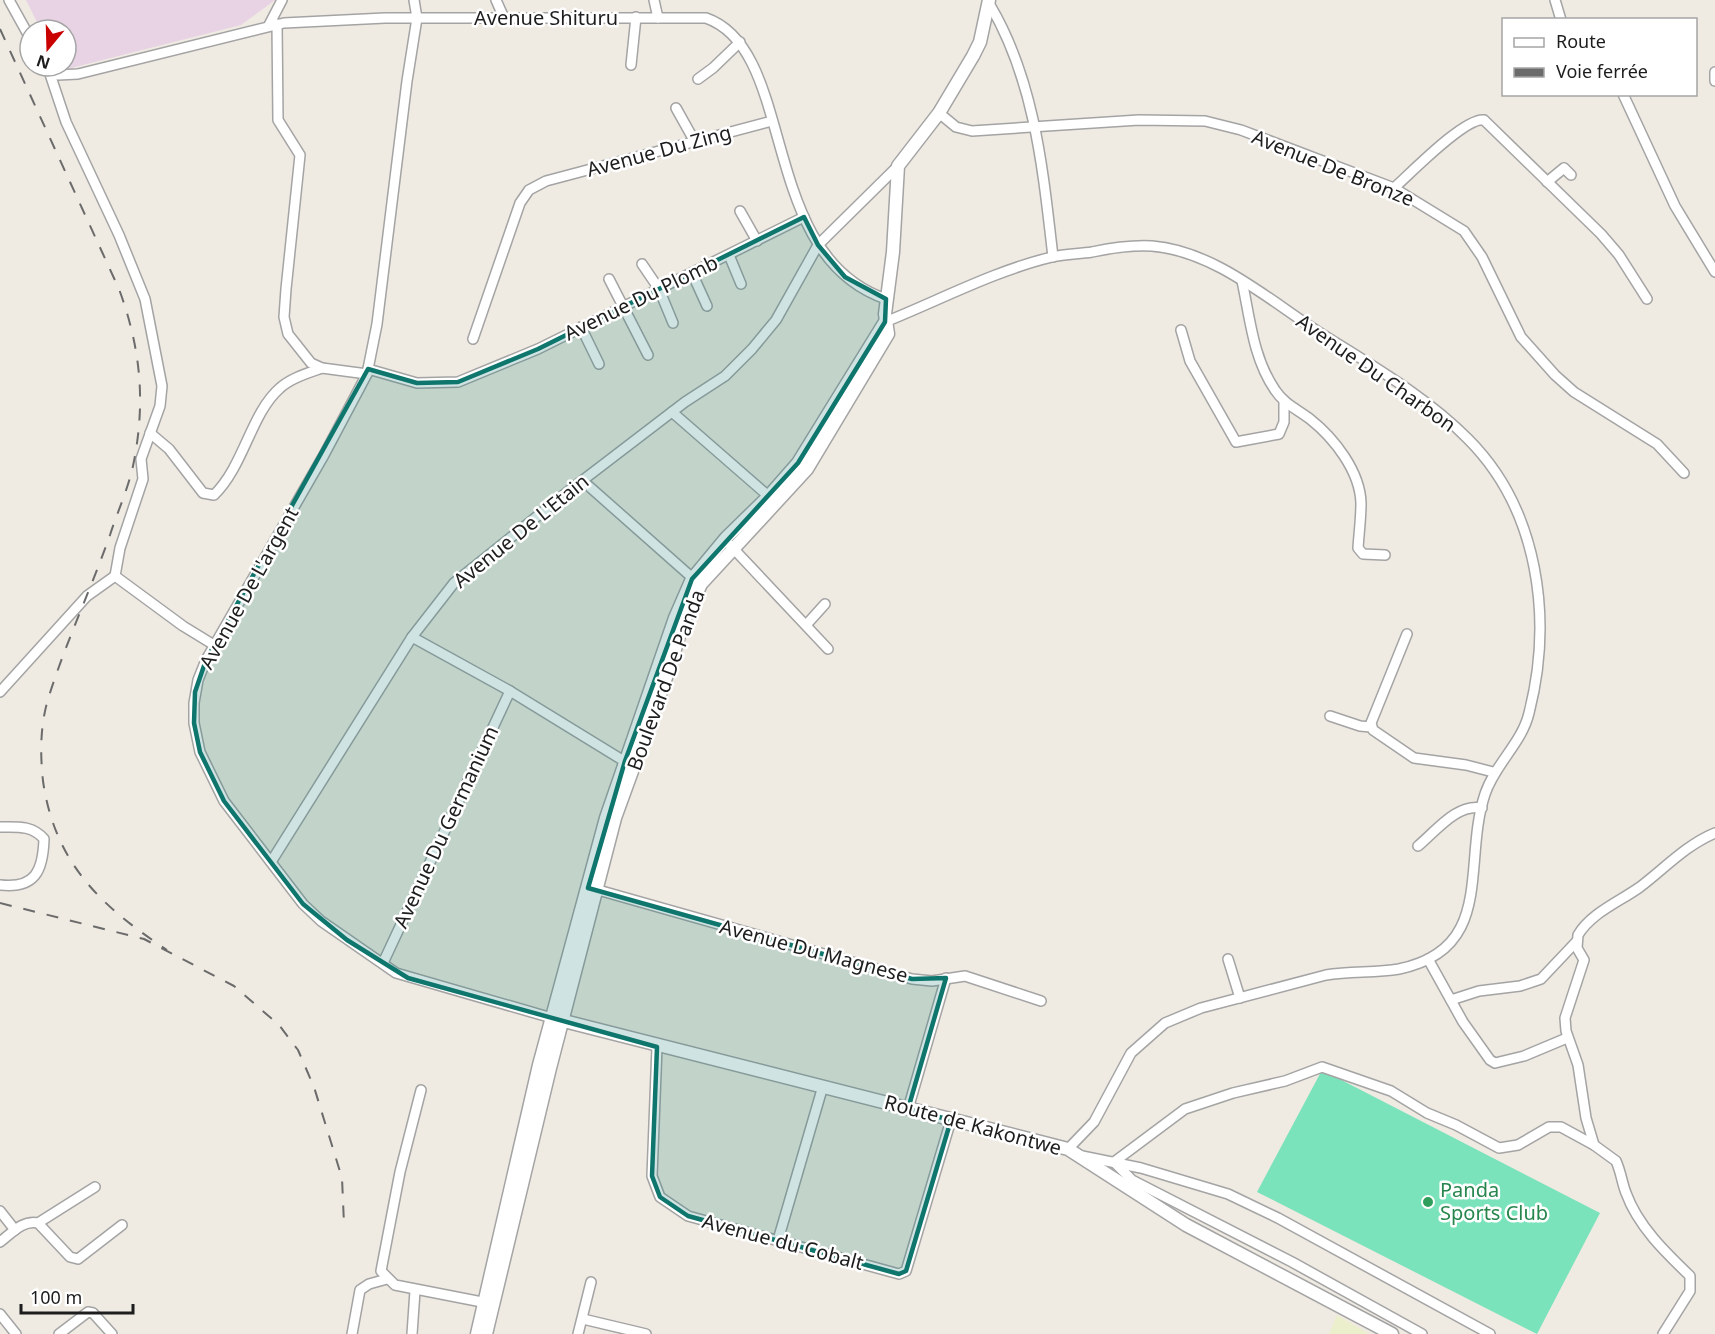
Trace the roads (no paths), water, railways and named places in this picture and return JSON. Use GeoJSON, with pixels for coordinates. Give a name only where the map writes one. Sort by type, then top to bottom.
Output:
{"type":"FeatureCollection","features":[{"type":"Feature","properties":{"kind":"street"},"geometry":{"type":"LineString","coordinates":[[9,0],[19,18]]}},
{"type":"Feature","properties":{"kind":"street"},"geometry":{"type":"LineString","coordinates":[[282,0],[273,25],[278,120],[300,155],[284,317],[288,333],[296,345],[311,363],[322,368]]}},
{"type":"Feature","properties":{"kind":"street","name":"Avenue De L'argent"},"geometry":{"type":"LineString","coordinates":[[414,0],[417,18],[406,81],[377,324],[368,371],[324,455],[206,660],[195,692],[194,715],[197,742],[224,801],[293,893],[315,915],[408,978],[557,1020]]}},
{"type":"Feature","properties":{"kind":"street"},"geometry":{"type":"LineString","coordinates":[[496,0],[504,18]]}},
{"type":"Feature","properties":{"kind":"street"},"geometry":{"type":"LineString","coordinates":[[654,0],[658,18]]}},
{"type":"Feature","properties":{"kind":"street"},"geometry":{"type":"LineString","coordinates":[[1555,0],[1560,18]]}},
{"type":"Feature","properties":{"kind":"street"},"geometry":{"type":"LineString","coordinates":[[898,166],[939,113],[980,42],[990,3]]}},
{"type":"Feature","properties":{"kind":"street"},"geometry":{"type":"LineString","coordinates":[[990,3],[1012,48],[1034,126],[1053,257]]}},
{"type":"Feature","properties":{"kind":"street"},"geometry":{"type":"LineString","coordinates":[[631,65],[636,17]]}},
{"type":"Feature","properties":{"kind":"street","name":"Avenue Shituru"},"geometry":{"type":"LineString","coordinates":[[78,74],[273,25],[344,18],[706,18],[728,28],[740,42],[754,71],[804,217],[818,245],[845,277],[867,291],[886,299]]}},
{"type":"Feature","properties":{"kind":"street"},"geometry":{"type":"LineString","coordinates":[[698,78],[713,68],[740,42]]}},
{"type":"Feature","properties":{"kind":"street"},"geometry":{"type":"LineString","coordinates":[[1715,72],[1715,81]]}},
{"type":"Feature","properties":{"kind":"street"},"geometry":{"type":"LineString","coordinates":[[0,692],[87,596],[115,576],[120,548],[141,485],[141,459],[160,406],[162,386],[145,299],[119,235],[66,122],[51,78]]}},
{"type":"Feature","properties":{"kind":"street"},"geometry":{"type":"LineString","coordinates":[[1624,96],[1670,196],[1715,271]]}},
{"type":"Feature","properties":{"kind":"street"},"geometry":{"type":"LineString","coordinates":[[676,108],[695,142]]}},
{"type":"Feature","properties":{"kind":"street","name":"Avenue De Bronze"},"geometry":{"type":"LineString","coordinates":[[939,113],[965,130],[1138,120],[1216,122],[1394,188],[1464,231],[1482,257],[1521,337],[1549,369],[1574,392],[1657,444],[1684,473]]}},
{"type":"Feature","properties":{"kind":"street"},"geometry":{"type":"LineString","coordinates":[[1394,188],[1459,131],[1478,119],[1489,123],[1612,247],[1647,299]]}},
{"type":"Feature","properties":{"kind":"street","name":"Avenue Du Zing"},"geometry":{"type":"LineString","coordinates":[[473,339],[520,203],[529,190],[546,181],[772,121]]}},
{"type":"Feature","properties":{"kind":"street","name":"Avenue De L'Etain"},"geometry":{"type":"LineString","coordinates":[[271,862],[412,637],[454,583],[672,412],[725,376],[776,320],[818,245],[898,166]]}},
{"type":"Feature","properties":{"kind":"street","name":"Boulevard De Panda"},"geometry":{"type":"LineString","coordinates":[[505,1229],[557,1020],[629,764],[668,672],[696,581],[726,538],[807,469],[862,368],[888,334],[885,322],[886,299],[893,252],[898,166]]}},
{"type":"Feature","properties":{"kind":"street"},"geometry":{"type":"LineString","coordinates":[[1547,182],[1564,168],[1571,175]]}},
{"type":"Feature","properties":{"kind":"street"},"geometry":{"type":"LineString","coordinates":[[740,211],[757,241]]}},
{"type":"Feature","properties":{"kind":"street","name":"Avenue Du Plomb"},"geometry":{"type":"LineString","coordinates":[[322,368],[368,371],[417,382],[449,383],[476,375],[581,327],[804,217]]}},
{"type":"Feature","properties":{"kind":"street","name":"Avenue Du Charbon"},"geometry":{"type":"LineString","coordinates":[[885,322],[957,291],[1053,257],[1132,246],[1152,246],[1191,254],[1242,281],[1387,377],[1448,421],[1483,456],[1515,509],[1535,568],[1541,601],[1538,660],[1529,716],[1514,745],[1494,772],[1482,808],[1467,913],[1453,942],[1428,959],[1400,969],[1326,975],[1182,1014],[1153,1031],[1131,1053],[1094,1122],[1068,1149]]}},
{"type":"Feature","properties":{"kind":"street"},"geometry":{"type":"LineString","coordinates":[[729,255],[741,284]]}},
{"type":"Feature","properties":{"kind":"street"},"geometry":{"type":"LineString","coordinates":[[642,264],[659,289],[673,323]]}},
{"type":"Feature","properties":{"kind":"street"},"geometry":{"type":"LineString","coordinates":[[692,273],[707,306]]}},
{"type":"Feature","properties":{"kind":"street"},"geometry":{"type":"LineString","coordinates":[[609,279],[648,355]]}},
{"type":"Feature","properties":{"kind":"street"},"geometry":{"type":"LineString","coordinates":[[1242,281],[1256,350],[1264,371],[1284,402],[1320,428],[1349,464],[1355,474],[1361,502],[1358,548],[1363,554],[1385,555]]}},
{"type":"Feature","properties":{"kind":"street"},"geometry":{"type":"LineString","coordinates":[[581,327],[598,364]]}},
{"type":"Feature","properties":{"kind":"street"},"geometry":{"type":"LineString","coordinates":[[1181,330],[1190,361],[1236,442],[1279,434],[1284,422],[1284,402]]}},
{"type":"Feature","properties":{"kind":"street"},"geometry":{"type":"LineString","coordinates":[[150,433],[169,449],[203,494],[214,495],[234,470],[268,403],[279,388],[303,374],[322,368]]}},
{"type":"Feature","properties":{"kind":"street"},"geometry":{"type":"LineString","coordinates":[[672,412],[773,500]]}},
{"type":"Feature","properties":{"kind":"street"},"geometry":{"type":"LineString","coordinates":[[583,481],[696,581]]}},
{"type":"Feature","properties":{"kind":"street","name":"Boulevard De Panda"},"geometry":{"type":"LineString","coordinates":[[696,581],[734,550],[773,500]]}},
{"type":"Feature","properties":{"kind":"street"},"geometry":{"type":"LineString","coordinates":[[726,538],[734,550],[807,624],[828,649]]}},
{"type":"Feature","properties":{"kind":"street"},"geometry":{"type":"LineString","coordinates":[[115,576],[183,626],[214,645]]}},
{"type":"Feature","properties":{"kind":"street"},"geometry":{"type":"LineString","coordinates":[[807,624],[825,604]]}},
{"type":"Feature","properties":{"kind":"street"},"geometry":{"type":"LineString","coordinates":[[1371,726],[1407,634]]}},
{"type":"Feature","properties":{"kind":"street"},"geometry":{"type":"LineString","coordinates":[[412,637],[510,691],[629,764]]}},
{"type":"Feature","properties":{"kind":"street","name":"Avenue Du Germanium"},"geometry":{"type":"LineString","coordinates":[[383,963],[510,691]]}},
{"type":"Feature","properties":{"kind":"street"},"geometry":{"type":"LineString","coordinates":[[1330,716],[1360,726],[1371,726]]}},
{"type":"Feature","properties":{"kind":"street"},"geometry":{"type":"LineString","coordinates":[[1371,726],[1377,734],[1414,758],[1466,765],[1494,772]]}},
{"type":"Feature","properties":{"kind":"street"},"geometry":{"type":"LineString","coordinates":[[1418,846],[1460,809],[1482,808]]}},
{"type":"Feature","properties":{"kind":"street"},"geometry":{"type":"LineString","coordinates":[[0,827],[23,827],[38,832],[44,839],[40,866],[34,878],[26,885],[0,885]]}},
{"type":"Feature","properties":{"kind":"street"},"geometry":{"type":"LineString","coordinates":[[1451,1000],[1479,991],[1520,986],[1541,979],[1576,942],[1582,928],[1599,913],[1641,886],[1694,843],[1715,833]]}},
{"type":"Feature","properties":{"kind":"street","name":"Avenue Du Magnese"},"geometry":{"type":"LineString","coordinates":[[593,889],[912,979],[932,981],[965,976],[1041,1001]]}},
{"type":"Feature","properties":{"kind":"street"},"geometry":{"type":"LineString","coordinates":[[1576,942],[1584,960],[1565,1018],[1567,1038],[1578,1065],[1586,1118],[1594,1145]]}},
{"type":"Feature","properties":{"kind":"street"},"geometry":{"type":"LineString","coordinates":[[1228,959],[1240,998]]}},
{"type":"Feature","properties":{"kind":"street"},"geometry":{"type":"LineString","coordinates":[[1428,959],[1485,1054],[1495,1063],[1524,1056],[1567,1038]]}},
{"type":"Feature","properties":{"kind":"street"},"geometry":{"type":"LineString","coordinates":[[908,1108],[946,978]]}},
{"type":"Feature","properties":{"kind":"street","name":"Route de Kakontwe"},"geometry":{"type":"LineString","coordinates":[[557,1020],[1068,1149],[1186,1225],[1392,1334]]}},
{"type":"Feature","properties":{"kind":"street","name":"Avenue du Cobalt"},"geometry":{"type":"LineString","coordinates":[[657,1047],[652,1176],[655,1190],[660,1197],[688,1216],[899,1274],[906,1271],[951,1120]]}},
{"type":"Feature","properties":{"kind":"street"},"geometry":{"type":"LineString","coordinates":[[1114,1162],[1185,1109],[1233,1093],[1293,1079],[1322,1067],[1391,1091],[1427,1113],[1456,1125],[1499,1148],[1518,1145],[1544,1129],[1554,1127],[1567,1129],[1616,1161],[1625,1192],[1635,1213],[1669,1257],[1692,1280],[1690,1292],[1665,1333]]}},
{"type":"Feature","properties":{"kind":"street"},"geometry":{"type":"LineString","coordinates":[[778,1240],[823,1086]]}},
{"type":"Feature","properties":{"kind":"street"},"geometry":{"type":"LineString","coordinates":[[421,1090],[400,1173],[381,1270],[394,1285],[453,1294],[482,1302]]}},
{"type":"Feature","properties":{"kind":"street"},"geometry":{"type":"LineString","coordinates":[[1082,1156],[1114,1162],[1228,1194],[1289,1224],[1490,1334]]}},
{"type":"Feature","properties":{"kind":"street"},"geometry":{"type":"LineString","coordinates":[[1114,1162],[1132,1180],[1292,1262],[1422,1334]]}},
{"type":"Feature","properties":{"kind":"street"},"geometry":{"type":"LineString","coordinates":[[0,1242],[26,1222],[38,1223],[95,1187]]}},
{"type":"Feature","properties":{"kind":"street"},"geometry":{"type":"LineString","coordinates":[[0,1211],[15,1230]]}},
{"type":"Feature","properties":{"kind":"street"},"geometry":{"type":"LineString","coordinates":[[38,1223],[70,1257],[78,1259],[122,1225]]}},
{"type":"Feature","properties":{"kind":"street"},"geometry":{"type":"LineString","coordinates":[[477,1334],[482,1302],[505,1229]]}},
{"type":"Feature","properties":{"kind":"street"},"geometry":{"type":"LineString","coordinates":[[486,1334],[505,1229]]}},
{"type":"Feature","properties":{"kind":"street"},"geometry":{"type":"LineString","coordinates":[[352,1334],[360,1290],[369,1284],[387,1279]]}},
{"type":"Feature","properties":{"kind":"street"},"geometry":{"type":"LineString","coordinates":[[578,1334],[591,1282]]}},
{"type":"Feature","properties":{"kind":"street"},"geometry":{"type":"LineString","coordinates":[[412,1334],[415,1290]]}},
{"type":"Feature","properties":{"kind":"street"},"geometry":{"type":"LineString","coordinates":[[59,1334],[88,1312],[93,1313],[112,1334]]}},
{"type":"Feature","properties":{"kind":"street"},"geometry":{"type":"LineString","coordinates":[[0,1314],[15,1334]]}},
{"type":"Feature","properties":{"kind":"street"},"geometry":{"type":"LineString","coordinates":[[583,1319],[646,1334]]}},
{"type":"Feature","properties":{"kind":"railway"},"geometry":{"type":"LineString","coordinates":[[0,29],[119,289],[132,333],[139,376],[139,420],[133,466],[103,555],[49,696],[42,738],[43,781],[49,810],[58,836],[70,859],[85,880],[121,917],[167,950]]}},
{"type":"Feature","properties":{"kind":"railway"},"geometry":{"type":"LineString","coordinates":[[0,903],[144,939],[234,986],[279,1025],[298,1050],[314,1087],[342,1178],[344,1224]]}},
{"type":"Feature","properties":{"kind":"place","name":"Panda Sports Club"},"geometry":{"type":"Point","coordinates":[1428,1202]}}]}
